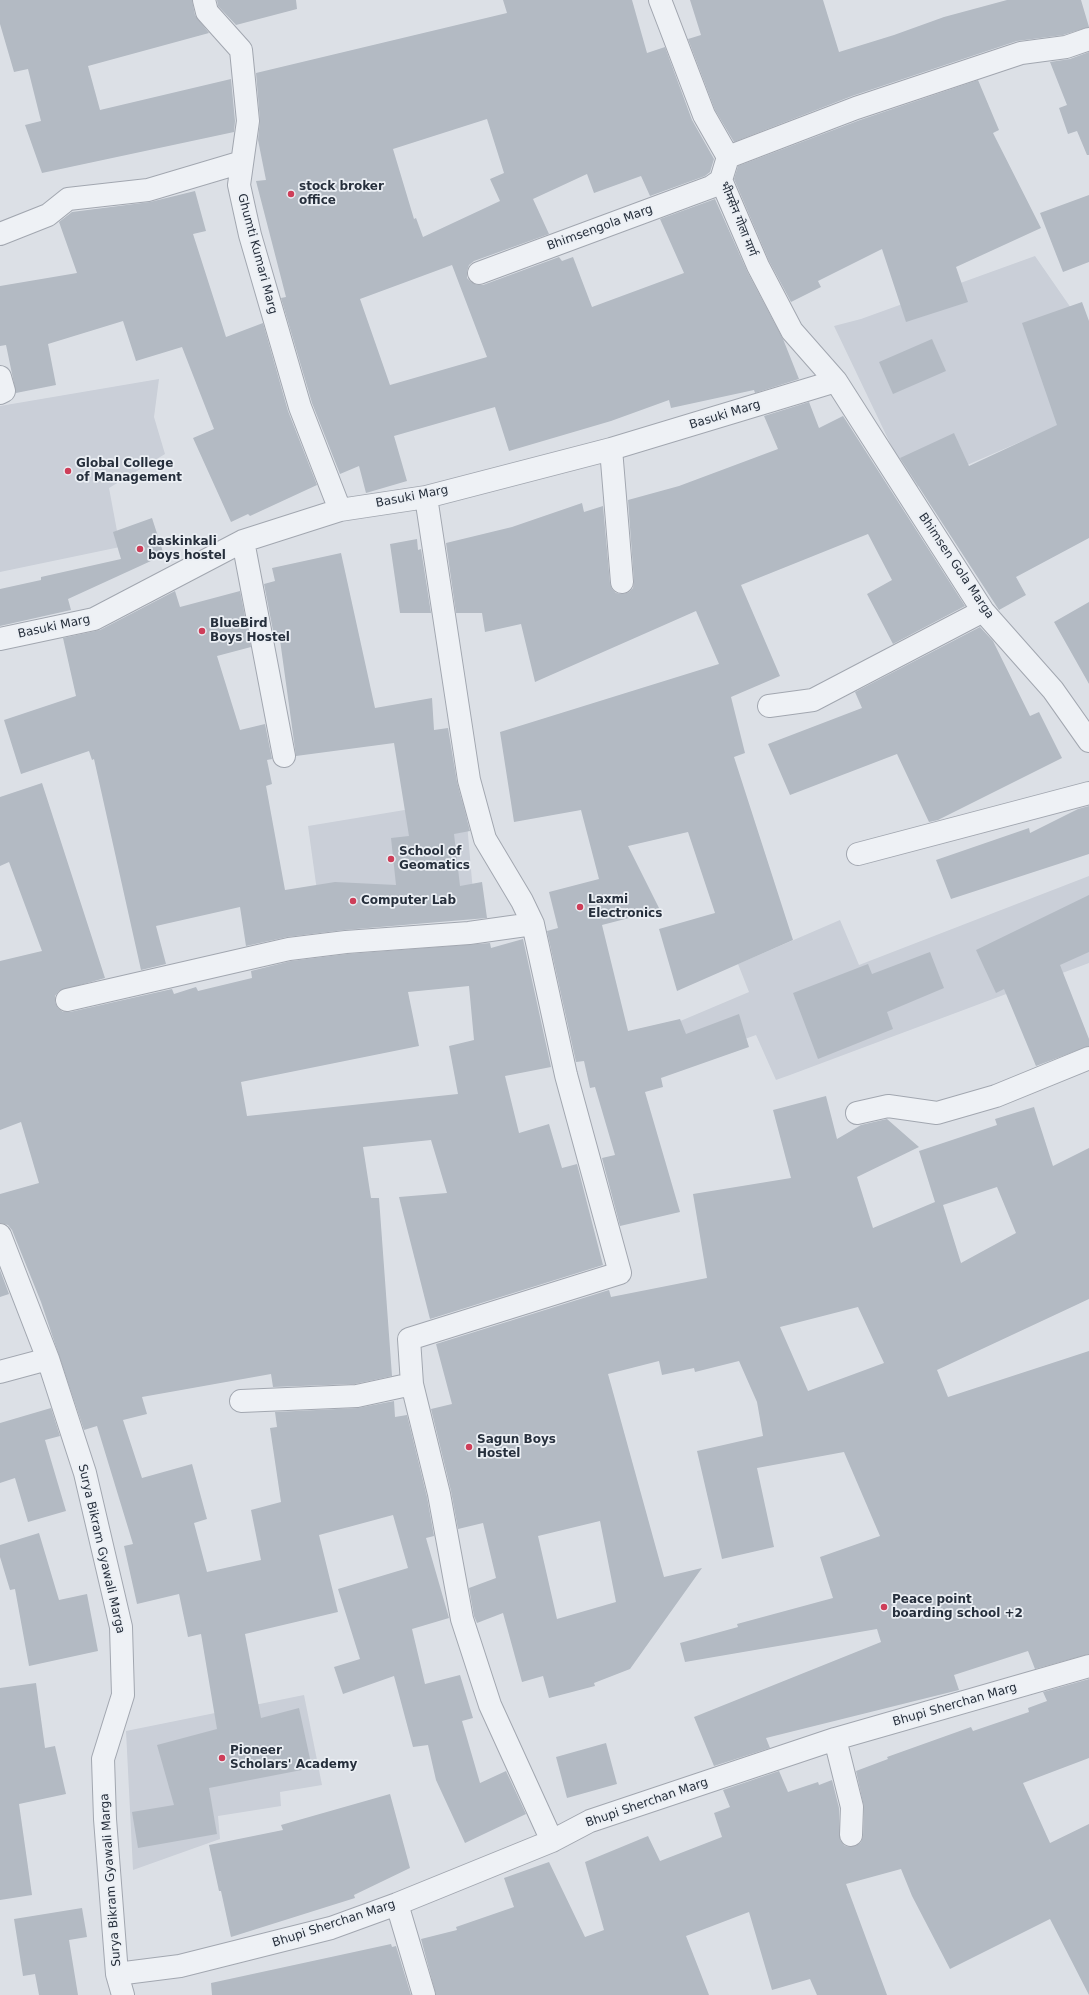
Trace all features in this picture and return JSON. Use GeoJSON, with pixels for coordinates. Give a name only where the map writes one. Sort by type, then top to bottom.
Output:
{"type":"FeatureCollection","features":[{"type":"Feature","properties":{"kind":"street","name":"Ghumti Kumari Marg"},"geometry":{"type":"LineString","coordinates":[[204,0],[207,12],[240,50],[248,121],[239,185],[250,235],[300,407],[340,510]]}},
{"type":"Feature","properties":{"kind":"street"},"geometry":{"type":"LineString","coordinates":[[660,0],[704,115],[728,157],[856,108],[1021,52],[1066,47],[1089,39]]}},
{"type":"Feature","properties":{"kind":"street","name":"भीमसेन गोला मार्ग"},"geometry":{"type":"LineString","coordinates":[[728,157],[720,180],[758,266],[792,331],[836,382]]}},
{"type":"Feature","properties":{"kind":"street"},"geometry":{"type":"LineString","coordinates":[[0,234],[48,215],[68,199],[148,190],[242,162]]}},
{"type":"Feature","properties":{"kind":"street","name":"Bhimsengola Marg"},"geometry":{"type":"LineString","coordinates":[[479,273],[711,187],[720,180]]}},
{"type":"Feature","properties":{"kind":"street"},"geometry":{"type":"LineString","coordinates":[[0,377],[4,391],[0,393]]}},
{"type":"Feature","properties":{"kind":"street","name":"Basuki Marg"},"geometry":{"type":"LineString","coordinates":[[0,639],[94,619],[243,541],[340,510],[426,497],[611,449],[836,382]]}},
{"type":"Feature","properties":{"kind":"street","name":"Bhimsen Gola Marga"},"geometry":{"type":"LineString","coordinates":[[836,382],[983,611],[1054,690],[1089,741]]}},
{"type":"Feature","properties":{"kind":"street"},"geometry":{"type":"LineString","coordinates":[[611,449],[622,582]]}},
{"type":"Feature","properties":{"kind":"street"},"geometry":{"type":"LineString","coordinates":[[426,497],[470,780],[485,839],[522,901],[533,924],[566,1076],[620,1273],[409,1339],[412,1384],[439,1494],[462,1619],[490,1705],[552,1841]]}},
{"type":"Feature","properties":{"kind":"street"},"geometry":{"type":"LineString","coordinates":[[243,541],[284,756]]}},
{"type":"Feature","properties":{"kind":"street"},"geometry":{"type":"LineString","coordinates":[[769,706],[813,700],[983,611]]}},
{"type":"Feature","properties":{"kind":"street"},"geometry":{"type":"LineString","coordinates":[[858,854],[1089,793]]}},
{"type":"Feature","properties":{"kind":"street"},"geometry":{"type":"LineString","coordinates":[[67,1000],[289,949],[346,942],[469,934],[533,924]]}},
{"type":"Feature","properties":{"kind":"street"},"geometry":{"type":"LineString","coordinates":[[857,1113],[888,1106],[937,1113],[996,1096],[1089,1058]]}},
{"type":"Feature","properties":{"kind":"street","name":"Surya Bikram Gyawali Marga"},"geometry":{"type":"LineString","coordinates":[[0,1235],[48,1358],[85,1473],[121,1627],[123,1695],[104,1759],[105,1819],[120,1989]]}},
{"type":"Feature","properties":{"kind":"street"},"geometry":{"type":"LineString","coordinates":[[0,1372],[48,1358]]}},
{"type":"Feature","properties":{"kind":"street"},"geometry":{"type":"LineString","coordinates":[[242,1401],[357,1396],[412,1384]]}},
{"type":"Feature","properties":{"kind":"street","name":"Bhupi Sherchan Marg"},"geometry":{"type":"LineString","coordinates":[[120,1989],[180,1966],[253,1949],[331,1928],[397,1904],[552,1841],[590,1820],[835,1739],[1089,1666]]}},
{"type":"Feature","properties":{"kind":"street"},"geometry":{"type":"LineString","coordinates":[[835,1739],[852,1807],[851,1835]]}},
{"type":"Feature","properties":{"kind":"street"},"geometry":{"type":"LineString","coordinates":[[397,1904],[424,1995]]}},
{"type":"Feature","properties":{"kind":"shaded area"},"geometry":{"type":"Polygon","coordinates":[[[1035,256],[1089,334],[1089,412],[912,489],[834,326],[861,319],[1035,256]]]}},
{"type":"Feature","properties":{"kind":"shaded area","name":"Global College of Management"},"geometry":{"type":"Polygon","coordinates":[[[159,379],[154,417],[165,454],[109,488],[120,547],[0,572],[0,406],[159,379]]]}},
{"type":"Feature","properties":{"kind":"shaded area","name":"School of Geomatics"},"geometry":{"type":"Polygon","coordinates":[[[465,800],[473,892],[322,927],[308,826],[465,800]]]}},
{"type":"Feature","properties":{"kind":"shaded area"},"geometry":{"type":"Polygon","coordinates":[[[1089,876],[1089,963],[790,1075],[776,1080],[756,1035],[667,1067],[652,1033],[749,992],[738,964],[840,920],[859,965],[1089,876]]]}},
{"type":"Feature","properties":{"kind":"shaded area","name":"Pioneer Scholars' Academy"},"geometry":{"type":"Polygon","coordinates":[[[304,1695],[322,1785],[280,1792],[281,1806],[218,1816],[220,1839],[133,1870],[126,1731],[304,1695]]]}},
{"type":"Feature","properties":{"kind":"building"},"geometry":{"type":"Polygon","coordinates":[[[0,0],[192,0],[195,15],[209,33],[88,66],[100,110],[231,79],[235,121],[234,132],[42,173],[25,125],[41,121],[28,69],[14,72],[0,24],[0,0]]]}},
{"type":"Feature","properties":{"kind":"building"},"geometry":{"type":"Polygon","coordinates":[[[217,0],[296,0],[297,9],[236,25],[218,6],[217,0]]]}},
{"type":"Feature","properties":{"kind":"building"},"geometry":{"type":"Polygon","coordinates":[[[503,0],[632,0],[647,53],[665,47],[692,120],[714,159],[710,172],[705,176],[650,196],[641,176],[594,193],[587,174],[533,199],[549,234],[474,261],[469,265],[467,278],[477,285],[483,285],[559,257],[562,261],[573,257],[592,307],[684,273],[660,219],[715,199],[747,271],[783,339],[799,379],[755,393],[754,390],[671,408],[669,400],[611,421],[509,451],[495,407],[394,436],[407,481],[366,493],[359,466],[340,474],[312,403],[281,298],[286,297],[256,181],[266,180],[258,140],[260,120],[256,73],[507,13],[503,0]],[[487,119],[393,149],[414,219],[416,218],[423,237],[500,201],[490,179],[504,173],[487,119]],[[452,265],[360,299],[390,385],[487,357],[452,265]]]}},
{"type":"Feature","properties":{"kind":"building"},"geometry":{"type":"Polygon","coordinates":[[[690,0],[823,0],[839,52],[894,35],[944,17],[1007,0],[1081,0],[1089,27],[1063,35],[1017,41],[852,96],[734,142],[715,110],[688,39],[701,35],[690,0]]]}},
{"type":"Feature","properties":{"kind":"building"},"geometry":{"type":"Polygon","coordinates":[[[1089,52],[1089,155],[1087,155],[1077,131],[1068,134],[1059,108],[1067,105],[1050,62],[1070,59],[1089,52]]]}},
{"type":"Feature","properties":{"kind":"building"},"geometry":{"type":"Polygon","coordinates":[[[978,80],[999,130],[993,133],[1041,228],[956,267],[968,302],[906,322],[882,249],[818,281],[821,287],[791,302],[769,261],[734,179],[738,166],[860,120],[978,80]]]}},
{"type":"Feature","properties":{"kind":"building"},"geometry":{"type":"Polygon","coordinates":[[[195,191],[206,231],[193,234],[226,337],[263,323],[288,411],[317,485],[250,516],[248,514],[231,522],[193,438],[214,429],[182,347],[136,361],[123,321],[48,344],[56,385],[16,393],[6,345],[0,346],[0,286],[77,273],[59,222],[72,212],[150,202],[195,191]]]}},
{"type":"Feature","properties":{"kind":"building"},"geometry":{"type":"Polygon","coordinates":[[[1089,195],[1089,262],[1063,272],[1040,213],[1089,195]]]}},
{"type":"Feature","properties":{"kind":"building"},"geometry":{"type":"Polygon","coordinates":[[[1082,302],[1089,321],[1089,538],[1016,577],[1026,595],[999,610],[900,458],[954,433],[969,466],[1057,425],[1022,323],[1082,302]]]}},
{"type":"Feature","properties":{"kind":"building"},"geometry":{"type":"Polygon","coordinates":[[[932,339],[946,371],[893,394],[879,362],[932,339]]]}},
{"type":"Feature","properties":{"kind":"building"},"geometry":{"type":"Polygon","coordinates":[[[809,402],[819,428],[843,416],[965,606],[893,644],[867,594],[892,580],[868,534],[741,585],[780,676],[731,697],[745,753],[734,757],[793,940],[677,991],[659,929],[715,913],[688,832],[628,846],[660,910],[602,925],[628,1031],[680,1019],[686,1034],[739,1014],[749,1047],[661,1078],[663,1087],[645,1092],[680,1212],[620,1226],[602,1158],[615,1155],[595,1087],[590,1088],[584,1061],[576,1062],[547,931],[558,928],[549,892],[599,879],[581,810],[514,822],[500,732],[719,664],[696,611],[535,682],[521,624],[485,632],[482,613],[456,613],[446,543],[512,527],[582,503],[584,512],[603,506],[610,583],[612,589],[616,593],[623,594],[629,592],[633,588],[634,581],[628,500],[679,486],[778,449],[764,416],[809,402]]]}},
{"type":"Feature","properties":{"kind":"building"},"geometry":{"type":"Polygon","coordinates":[[[152,518],[164,555],[68,599],[71,610],[0,626],[0,589],[41,580],[41,577],[121,559],[113,532],[152,518]]]}},
{"type":"Feature","properties":{"kind":"building"},"geometry":{"type":"Polygon","coordinates":[[[417,539],[418,550],[421,549],[431,613],[400,613],[390,544],[417,539]]]}},
{"type":"Feature","properties":{"kind":"building"},"geometry":{"type":"Polygon","coordinates":[[[341,553],[375,708],[432,698],[434,730],[448,728],[457,782],[470,831],[454,834],[460,886],[482,882],[487,918],[344,930],[287,937],[246,946],[240,907],[156,926],[166,964],[141,970],[94,759],[92,760],[89,751],[21,774],[4,720],[76,696],[63,638],[100,630],[175,591],[180,607],[240,591],[251,647],[217,656],[240,730],[265,724],[272,759],[267,760],[272,784],[266,786],[285,890],[335,882],[396,885],[391,838],[409,836],[394,743],[296,756],[280,640],[275,641],[264,584],[275,581],[272,568],[341,553]]]}},
{"type":"Feature","properties":{"kind":"building"},"geometry":{"type":"Polygon","coordinates":[[[1089,602],[1089,684],[1054,622],[1089,602]]]}},
{"type":"Feature","properties":{"kind":"building"},"geometry":{"type":"Polygon","coordinates":[[[980,627],[993,641],[1030,716],[1039,712],[1062,758],[938,820],[929,822],[897,754],[790,795],[768,744],[862,708],[855,692],[980,627]]]}},
{"type":"Feature","properties":{"kind":"building"},"geometry":{"type":"Polygon","coordinates":[[[42,783],[105,978],[59,991],[55,996],[55,1002],[58,1008],[63,1012],[70,1012],[172,989],[174,994],[196,987],[198,991],[252,978],[251,971],[291,961],[347,954],[490,943],[491,948],[523,939],[551,1067],[505,1076],[519,1133],[549,1124],[562,1168],[577,1164],[603,1265],[430,1319],[399,1197],[447,1193],[431,1140],[363,1147],[371,1198],[379,1198],[392,1376],[355,1384],[273,1387],[271,1374],[142,1397],[147,1414],[123,1420],[142,1478],[192,1464],[207,1519],[194,1523],[207,1572],[261,1560],[251,1510],[281,1502],[270,1428],[277,1427],[275,1412],[358,1408],[394,1401],[395,1417],[407,1415],[427,1497],[434,1536],[426,1538],[449,1618],[412,1629],[425,1684],[460,1675],[473,1718],[462,1721],[480,1783],[506,1771],[526,1814],[465,1843],[436,1780],[428,1745],[413,1747],[394,1676],[343,1694],[334,1667],[360,1659],[338,1589],[408,1568],[393,1515],[319,1535],[338,1612],[245,1634],[261,1718],[299,1708],[312,1768],[209,1788],[217,1834],[138,1848],[132,1812],[174,1805],[157,1745],[217,1729],[201,1634],[188,1637],[179,1594],[137,1604],[124,1546],[133,1544],[97,1426],[84,1430],[41,1302],[12,1230],[8,1225],[0,1223],[0,1194],[39,1183],[21,1122],[0,1130],[0,961],[42,951],[9,862],[0,866],[0,797],[42,783]],[[469,986],[408,992],[419,1046],[241,1082],[247,1116],[458,1094],[449,1046],[474,1040],[469,986]]]}},
{"type":"Feature","properties":{"kind":"building"},"geometry":{"type":"Polygon","coordinates":[[[1089,806],[1089,854],[951,899],[936,860],[1029,828],[1030,833],[1078,809],[1089,806]]]}},
{"type":"Feature","properties":{"kind":"building"},"geometry":{"type":"Polygon","coordinates":[[[1089,895],[1089,952],[1060,965],[1089,1039],[1089,1046],[1036,1066],[1004,989],[996,993],[976,950],[1089,895]]]}},
{"type":"Feature","properties":{"kind":"building"},"geometry":{"type":"Polygon","coordinates":[[[930,952],[944,988],[887,1012],[893,1029],[818,1059],[793,993],[868,964],[872,974],[930,952]]]}},
{"type":"Feature","properties":{"kind":"building"},"geometry":{"type":"Polygon","coordinates":[[[826,1096],[837,1139],[861,1125],[887,1119],[919,1147],[857,1177],[873,1228],[935,1202],[919,1151],[997,1125],[995,1119],[1034,1107],[1053,1166],[1089,1148],[1089,1299],[937,1370],[948,1397],[1089,1351],[1089,1654],[1035,1669],[1028,1651],[954,1675],[959,1690],[766,1738],[770,1748],[714,1766],[694,1717],[881,1642],[877,1629],[685,1662],[680,1643],[738,1627],[737,1624],[833,1598],[820,1557],[880,1536],[844,1452],[757,1468],[774,1547],[722,1559],[697,1451],[763,1436],[757,1402],[739,1361],[695,1372],[694,1368],[662,1375],[659,1361],[608,1374],[664,1577],[702,1568],[630,1669],[594,1683],[595,1686],[549,1698],[543,1676],[522,1682],[503,1613],[477,1623],[474,1616],[469,1588],[496,1578],[483,1523],[458,1529],[451,1491],[431,1409],[452,1404],[436,1344],[609,1290],[611,1297],[707,1278],[693,1194],[791,1178],[773,1110],[826,1096]],[[997,1187],[943,1205],[961,1263],[1016,1233],[997,1187]],[[858,1307],[780,1327],[808,1391],[884,1363],[858,1307]],[[600,1521],[538,1536],[557,1619],[616,1602],[600,1521]]]}},
{"type":"Feature","properties":{"kind":"building"},"geometry":{"type":"Polygon","coordinates":[[[0,1270],[9,1294],[0,1297],[0,1270]]]}},
{"type":"Feature","properties":{"kind":"building"},"geometry":{"type":"Polygon","coordinates":[[[51,1408],[60,1436],[45,1440],[66,1511],[28,1522],[15,1478],[0,1483],[0,1423],[51,1408]]]}},
{"type":"Feature","properties":{"kind":"building"},"geometry":{"type":"Polygon","coordinates":[[[39,1533],[59,1600],[87,1594],[98,1651],[29,1666],[15,1589],[10,1590],[0,1557],[0,1545],[39,1533]]]}},
{"type":"Feature","properties":{"kind":"building"},"geometry":{"type":"Polygon","coordinates":[[[1089,1679],[1089,1758],[1023,1783],[1050,1843],[1089,1824],[1089,1995],[1050,1919],[950,1969],[912,1896],[901,1869],[846,1884],[887,1995],[817,1995],[810,1979],[772,1990],[749,1912],[686,1936],[709,1995],[436,1995],[421,1939],[457,1930],[456,1927],[514,1907],[504,1878],[549,1862],[585,1937],[604,1930],[585,1862],[648,1836],[660,1861],[722,1837],[714,1813],[730,1807],[723,1790],[779,1771],[788,1792],[818,1782],[819,1785],[832,1780],[839,1808],[840,1840],[845,1846],[856,1846],[861,1842],[863,1836],[864,1807],[856,1771],[888,1759],[887,1757],[971,1727],[973,1731],[1029,1712],[1028,1708],[1047,1701],[1043,1692],[1089,1679]]]}},
{"type":"Feature","properties":{"kind":"building"},"geometry":{"type":"Polygon","coordinates":[[[36,1683],[45,1748],[55,1746],[66,1794],[19,1804],[32,1895],[0,1900],[0,1688],[36,1683]]]}},
{"type":"Feature","properties":{"kind":"building"},"geometry":{"type":"Polygon","coordinates":[[[606,1743],[617,1784],[567,1798],[556,1757],[606,1743]]]}},
{"type":"Feature","properties":{"kind":"building"},"geometry":{"type":"Polygon","coordinates":[[[390,1794],[410,1868],[354,1895],[355,1898],[231,1937],[209,1845],[283,1830],[281,1825],[390,1794]]]}},
{"type":"Feature","properties":{"kind":"building"},"geometry":{"type":"Polygon","coordinates":[[[82,1908],[87,1937],[69,1940],[78,1995],[39,1995],[35,1974],[23,1976],[14,1919],[82,1908]]]}},
{"type":"Feature","properties":{"kind":"building"},"geometry":{"type":"Polygon","coordinates":[[[391,1944],[392,1947],[396,1946],[411,1995],[212,1995],[211,1983],[391,1944]]]}},
{"type":"Feature","properties":{"kind":"place","name":"stock broker office"},"geometry":{"type":"Point","coordinates":[291,194]}},
{"type":"Feature","properties":{"kind":"place","name":"Global College of Management"},"geometry":{"type":"Point","coordinates":[68,471]}},
{"type":"Feature","properties":{"kind":"place","name":"daskinkali boys hostel"},"geometry":{"type":"Point","coordinates":[140,549]}},
{"type":"Feature","properties":{"kind":"place","name":"BlueBird Boys Hostel"},"geometry":{"type":"Point","coordinates":[202,631]}},
{"type":"Feature","properties":{"kind":"place","name":"School of Geomatics"},"geometry":{"type":"Point","coordinates":[391,859]}},
{"type":"Feature","properties":{"kind":"place","name":"Computer Lab"},"geometry":{"type":"Point","coordinates":[353,901]}},
{"type":"Feature","properties":{"kind":"place","name":"Laxmi Electronics"},"geometry":{"type":"Point","coordinates":[580,907]}},
{"type":"Feature","properties":{"kind":"place","name":"Sagun Boys Hostel"},"geometry":{"type":"Point","coordinates":[469,1447]}},
{"type":"Feature","properties":{"kind":"place","name":"Peace point boarding school +2"},"geometry":{"type":"Point","coordinates":[884,1607]}},
{"type":"Feature","properties":{"kind":"place","name":"Pioneer Scholars' Academy"},"geometry":{"type":"Point","coordinates":[222,1758]}}]}
